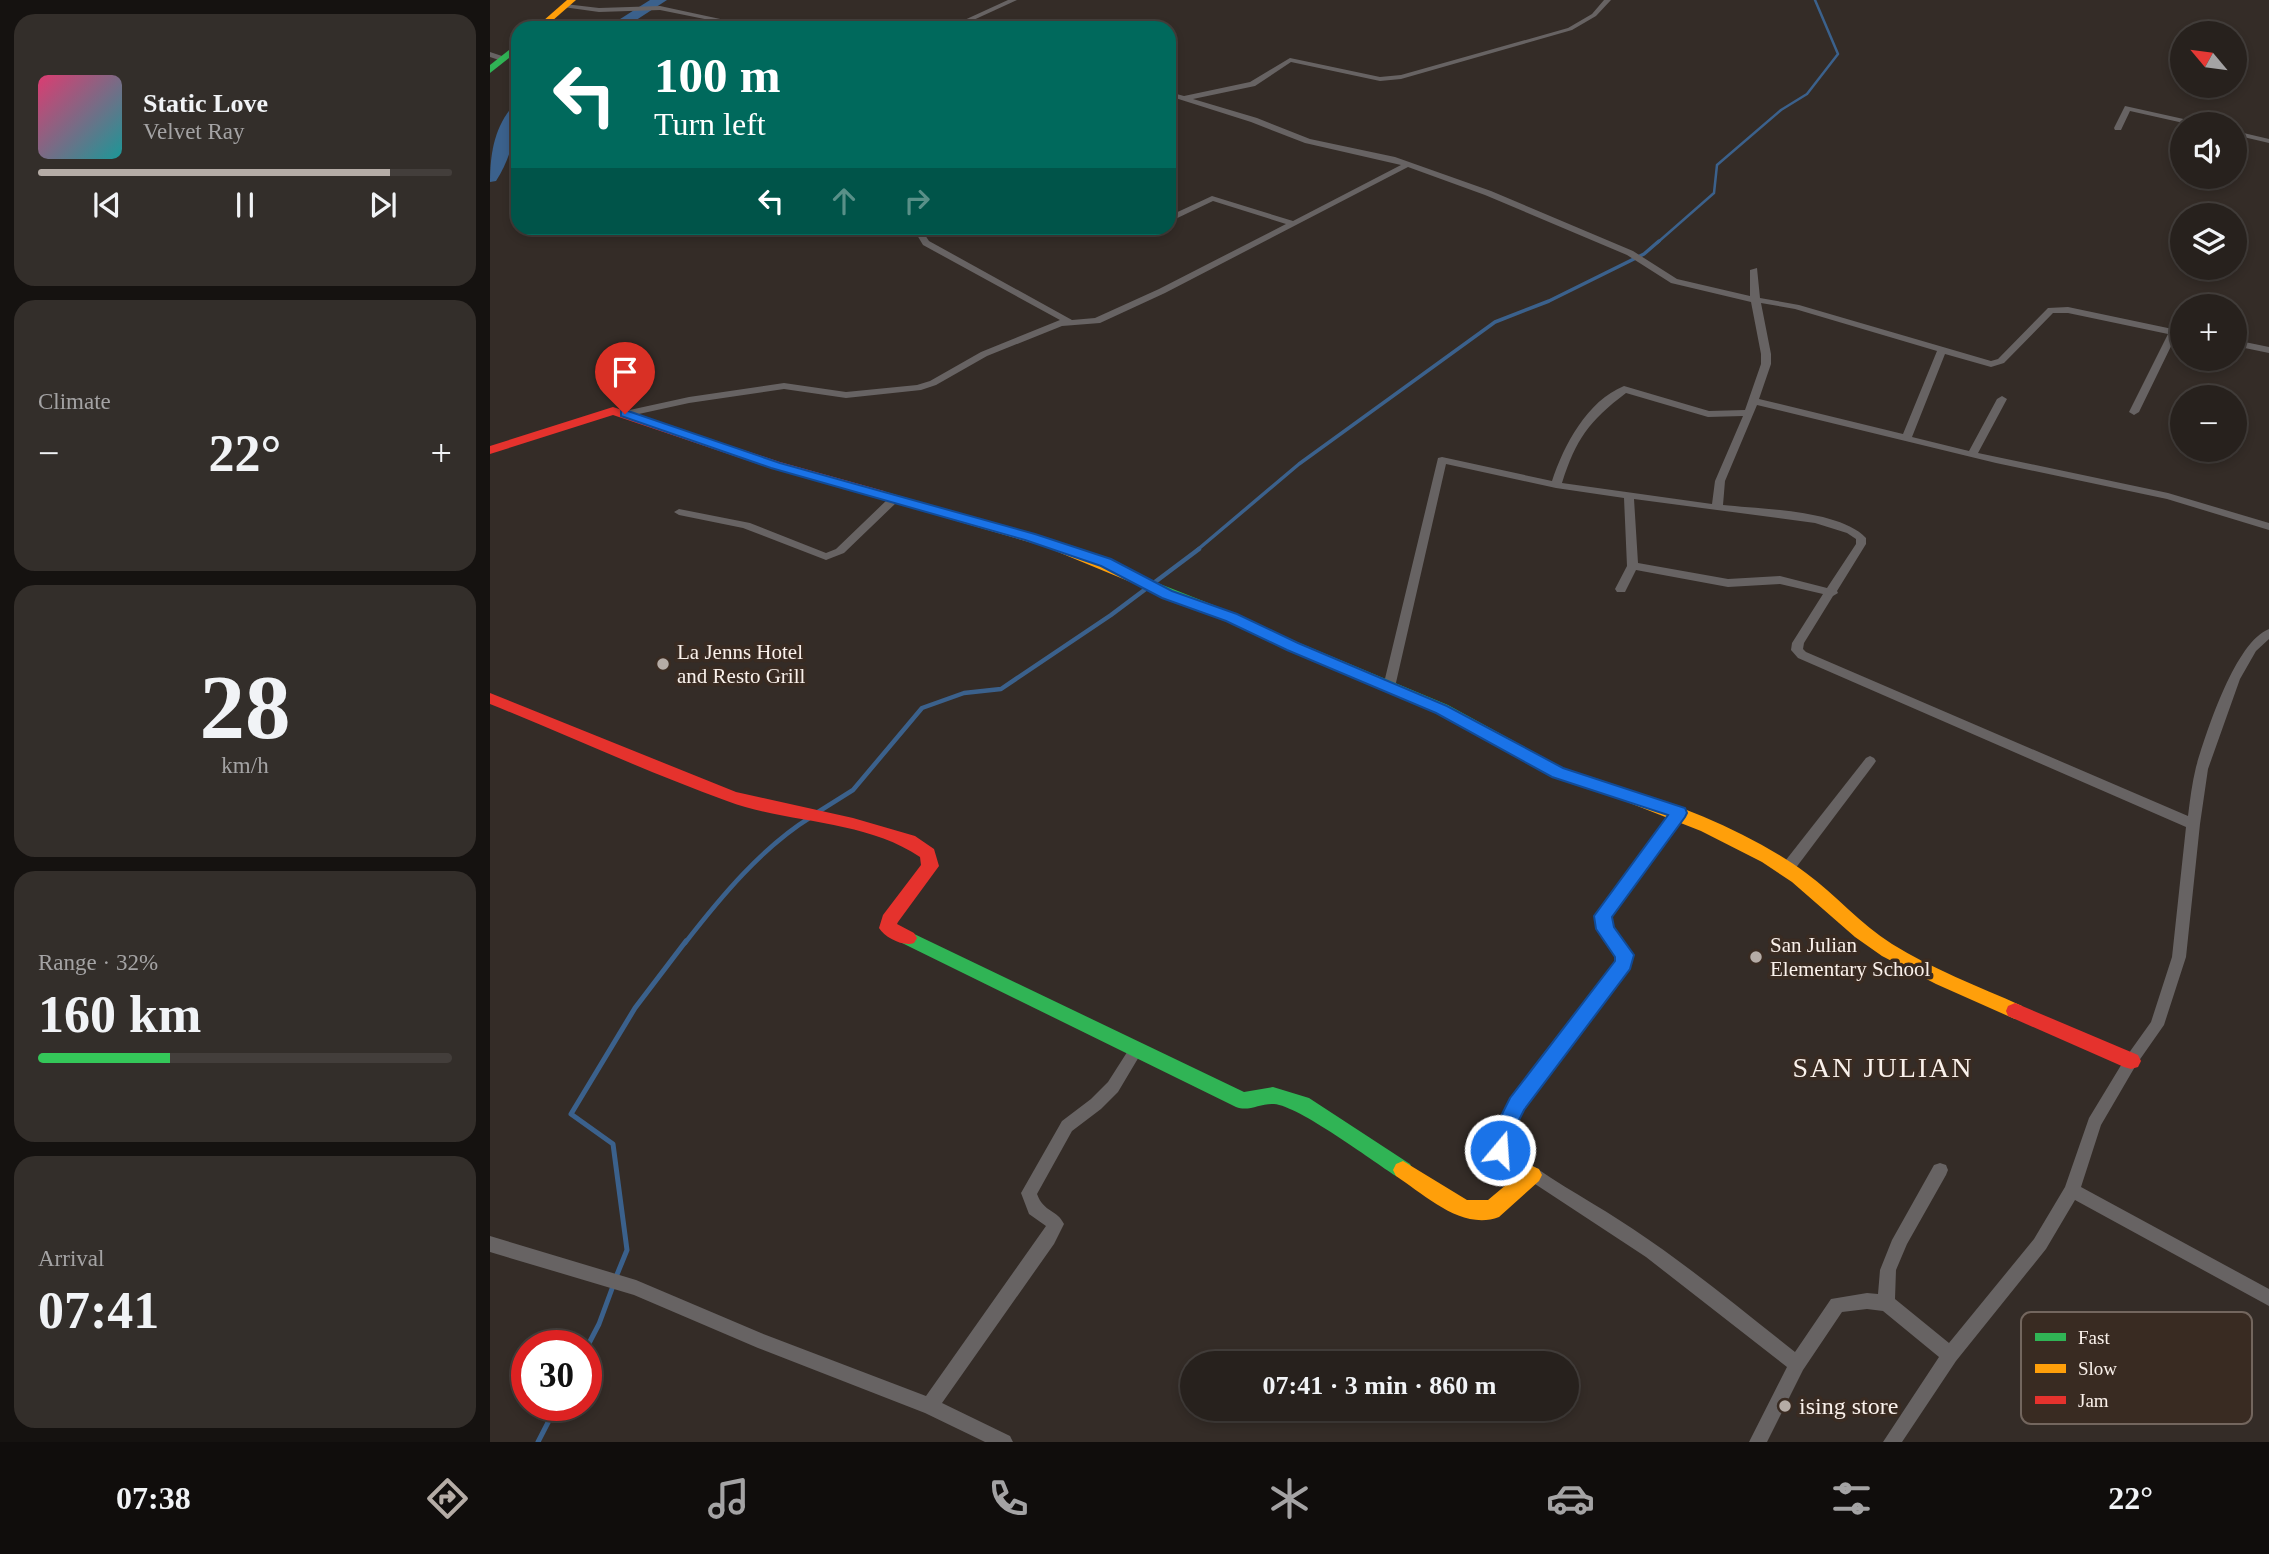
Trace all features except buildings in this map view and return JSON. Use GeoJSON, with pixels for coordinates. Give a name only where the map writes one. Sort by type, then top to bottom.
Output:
{"type":"FeatureCollection","features":[{"type":"Feature","properties":{"kind":"main road"},"geometry":{"type":"LineString","coordinates":[[547,21],[568,3]]}},
{"type":"Feature","properties":{"kind":"main road"},"geometry":{"type":"LineString","coordinates":[[494,61],[511,50]]}},
{"type":"Feature","properties":{"kind":"main road"},"geometry":{"type":"LineString","coordinates":[[490,450],[613,411],[775,466],[1030,537],[1106,562],[1167,594],[1231,617],[1442,709],[1557,772],[1679,813],[1787,869],[1821,894],[1846,919],[1892,953],[1983,997],[2131,1061]]}},
{"type":"Feature","properties":{"kind":"main road"},"geometry":{"type":"LineString","coordinates":[[490,698],[733,797],[909,841],[928,854],[930,866],[889,920],[888,928],[1243,1101],[1273,1095],[1302,1104],[1464,1209],[1492,1209],[1532,1175]]}},
{"type":"Feature","properties":{"kind":"street"},"geometry":{"type":"LineString","coordinates":[[966,21],[1014,0]]}},
{"type":"Feature","properties":{"kind":"street"},"geometry":{"type":"LineString","coordinates":[[1185,98],[1252,84],[1290,60],[1380,79],[1401,77],[1570,29],[1594,15],[1608,0]]}},
{"type":"Feature","properties":{"kind":"street"},"geometry":{"type":"LineString","coordinates":[[568,3],[599,10],[651,7],[723,21]]}},
{"type":"Feature","properties":{"kind":"street"},"geometry":{"type":"LineString","coordinates":[[1176,96],[1308,141],[1407,165],[1488,192],[1630,253],[1674,281],[1857,323],[1983,362],[1997,363],[2051,310],[2067,310],[2170,332]]}},
{"type":"Feature","properties":{"kind":"street"},"geometry":{"type":"LineString","coordinates":[[2118,128],[2128,108],[2170,118]]}},
{"type":"Feature","properties":{"kind":"street"},"geometry":{"type":"LineString","coordinates":[[2247,136],[2269,141]]}},
{"type":"Feature","properties":{"kind":"street"},"geometry":{"type":"LineString","coordinates":[[625,414],[689,400],[784,386],[846,395],[918,388],[933,383],[984,354],[1068,321],[1097,321],[1162,291],[1407,165]]}},
{"type":"Feature","properties":{"kind":"street"},"geometry":{"type":"LineString","coordinates":[[1176,216],[1212,198],[1295,224]]}},
{"type":"Feature","properties":{"kind":"street"},"geometry":{"type":"LineString","coordinates":[[921,235],[926,243],[1068,321]]}},
{"type":"Feature","properties":{"kind":"street"},"geometry":{"type":"LineString","coordinates":[[1717,508],[1720,481],[1749,414],[1766,364],[1754,270]]}},
{"type":"Feature","properties":{"kind":"street"},"geometry":{"type":"LineString","coordinates":[[2247,345],[2269,350]]}},
{"type":"Feature","properties":{"kind":"street"},"geometry":{"type":"LineString","coordinates":[[2134,412],[2170,346]]}},
{"type":"Feature","properties":{"kind":"street"},"geometry":{"type":"LineString","coordinates":[[1906,439],[1942,350]]}},
{"type":"Feature","properties":{"kind":"street"},"geometry":{"type":"LineString","coordinates":[[1556,485],[1572,439],[1579,428],[1624,389],[1708,414],[1749,414]]}},
{"type":"Feature","properties":{"kind":"street"},"geometry":{"type":"LineString","coordinates":[[1972,454],[2002,399]]}},
{"type":"Feature","properties":{"kind":"street"},"geometry":{"type":"LineString","coordinates":[[1754,401],[1972,454],[2107,481],[2224,512],[2269,527]]}},
{"type":"Feature","properties":{"kind":"street"},"geometry":{"type":"LineString","coordinates":[[1389,688],[1441,460],[1556,485],[1717,508],[1788,515],[1843,526],[1856,532],[1861,538],[1861,544],[1832,593],[1798,643],[1797,650],[1802,655],[2193,824]]}},
{"type":"Feature","properties":{"kind":"street"},"geometry":{"type":"LineString","coordinates":[[1621,589],[1633,566],[1629,496]]}},
{"type":"Feature","properties":{"kind":"street"},"geometry":{"type":"LineString","coordinates":[[679,512],[746,525],[826,557],[840,551],[893,500]]}},
{"type":"Feature","properties":{"kind":"street"},"geometry":{"type":"LineString","coordinates":[[1633,566],[1728,583],[1780,580],[1832,593]]}},
{"type":"Feature","properties":{"kind":"street"},"geometry":{"type":"LineString","coordinates":[[1892,1442],[1950,1355],[2040,1244],[2072,1190],[2094,1123],[2131,1061],[2157,1026],[2179,957],[2193,824],[2202,769],[2217,720],[2234,678],[2252,648],[2269,632]]}},
{"type":"Feature","properties":{"kind":"street"},"geometry":{"type":"LineString","coordinates":[[1787,869],[1870,761]]}},
{"type":"Feature","properties":{"kind":"street"},"geometry":{"type":"LineString","coordinates":[[1679,813],[1603,916],[1605,929],[1625,955],[1624,964],[1517,1104],[1499,1140],[1500,1150],[1532,1175],[1628,1234],[1797,1364]]}},
{"type":"Feature","properties":{"kind":"street"},"geometry":{"type":"LineString","coordinates":[[929,1406],[1056,1224],[1035,1209],[1029,1193],[1067,1126],[1113,1087],[1136,1050]]}},
{"type":"Feature","properties":{"kind":"street"},"geometry":{"type":"LineString","coordinates":[[1886,1303],[1888,1270],[1900,1240],[1940,1170]]}},
{"type":"Feature","properties":{"kind":"street"},"geometry":{"type":"LineString","coordinates":[[2072,1190],[2269,1298]]}},
{"type":"Feature","properties":{"kind":"street"},"geometry":{"type":"LineString","coordinates":[[490,1244],[636,1288],[758,1340],[929,1406],[1004,1442]]}},
{"type":"Feature","properties":{"kind":"street"},"geometry":{"type":"LineString","coordinates":[[1758,1442],[1797,1364],[1837,1305],[1867,1301],[1886,1303],[1950,1355]]}},
{"type":"Feature","properties":{"kind":"waterway"},"geometry":{"type":"LineString","coordinates":[[625,21],[660,0]]}},
{"type":"Feature","properties":{"kind":"waterway"},"geometry":{"type":"LineString","coordinates":[[1657,243],[1714,193],[1717,165],[1781,110],[1807,94],[1838,54],[1815,0]]}},
{"type":"Feature","properties":{"kind":"waterway"},"geometry":{"type":"LineString","coordinates":[[490,177],[511,119]]}},
{"type":"Feature","properties":{"kind":"waterway"},"geometry":{"type":"LineString","coordinates":[[1196,551],[1299,464],[1495,322],[1549,301],[1644,254],[1659,241]]}},
{"type":"Feature","properties":{"kind":"waterway"},"geometry":{"type":"LineString","coordinates":[[818,812],[853,790],[922,708],[964,693],[1001,689],[1111,615],[1199,549]]}},
{"type":"Feature","properties":{"kind":"waterway"},"geometry":{"type":"LineString","coordinates":[[685,943],[727,891],[759,858],[811,817]]}},
{"type":"Feature","properties":{"kind":"waterway"},"geometry":{"type":"LineString","coordinates":[[616,1277],[627,1250],[613,1144],[571,1114],[635,1008],[686,941]]}},
{"type":"Feature","properties":{"kind":"waterway"},"geometry":{"type":"LineString","coordinates":[[596,1330],[613,1286]]}},
{"type":"Feature","properties":{"kind":"waterway"},"geometry":{"type":"LineString","coordinates":[[538,1442],[549,1421]]}},
{"type":"Feature","properties":{"kind":"traffic: fast"},"geometry":{"type":"LineString","coordinates":[[490,70],[511,52]]}},
{"type":"Feature","properties":{"kind":"traffic: fast"},"geometry":{"type":"LineString","coordinates":[[1150,585],[1231,617],[1292,646],[1442,709],[1557,772],[1623,794]]}},
{"type":"Feature","properties":{"kind":"traffic: fast"},"geometry":{"type":"LineString","coordinates":[[908,938],[1243,1101],[1273,1095],[1302,1104],[1403,1170]]}},
{"type":"Feature","properties":{"kind":"traffic: slow"},"geometry":{"type":"LineString","coordinates":[[547,21],[572,0]]}},
{"type":"Feature","properties":{"kind":"traffic: slow"},"geometry":{"type":"LineString","coordinates":[[879,494],[1051,544],[1150,585]]}},
{"type":"Feature","properties":{"kind":"traffic: slow"},"geometry":{"type":"LineString","coordinates":[[1623,794],[1707,827],[1768,857],[1799,877],[1861,932],[1889,951],[1942,979],[2015,1011]]}},
{"type":"Feature","properties":{"kind":"traffic: slow"},"geometry":{"type":"LineString","coordinates":[[1403,1170],[1464,1209],[1492,1210],[1532,1175]]}},
{"type":"Feature","properties":{"kind":"traffic: jam"},"geometry":{"type":"LineString","coordinates":[[490,450],[613,411],[775,465],[879,494]]}},
{"type":"Feature","properties":{"kind":"traffic: jam"},"geometry":{"type":"LineString","coordinates":[[490,698],[733,797],[853,824],[909,841],[928,854],[930,866],[889,920],[888,928],[908,938]]}},
{"type":"Feature","properties":{"kind":"traffic: jam"},"geometry":{"type":"LineString","coordinates":[[2015,1011],[2131,1061]]}},
{"type":"Feature","properties":{"kind":"place","name":"La Jenns Hotel and Resto Grill"},"geometry":{"type":"Point","coordinates":[663,664]}},
{"type":"Feature","properties":{"kind":"place","name":"San Julian Elementary School"},"geometry":{"type":"Point","coordinates":[1756,957]}},
{"type":"Feature","properties":{"kind":"place","name":"ising store"},"geometry":{"type":"Point","coordinates":[1785,1406]}},
{"type":"Feature","properties":{"kind":"district","name":"SAN JULIAN"},"geometry":{"type":"Point","coordinates":[1883,1067]}},
{"type":"Feature","properties":{"kind":"route"},"geometry":{"type":"LineString","coordinates":[[625,414],[713,442],[775,466],[1030,537],[1106,562],[1167,594],[1231,617],[1292,646],[1442,709],[1508,748],[1557,772],[1679,813],[1603,916],[1605,929],[1625,955],[1624,964],[1517,1104],[1499,1140],[1500,1150]]}}]}
